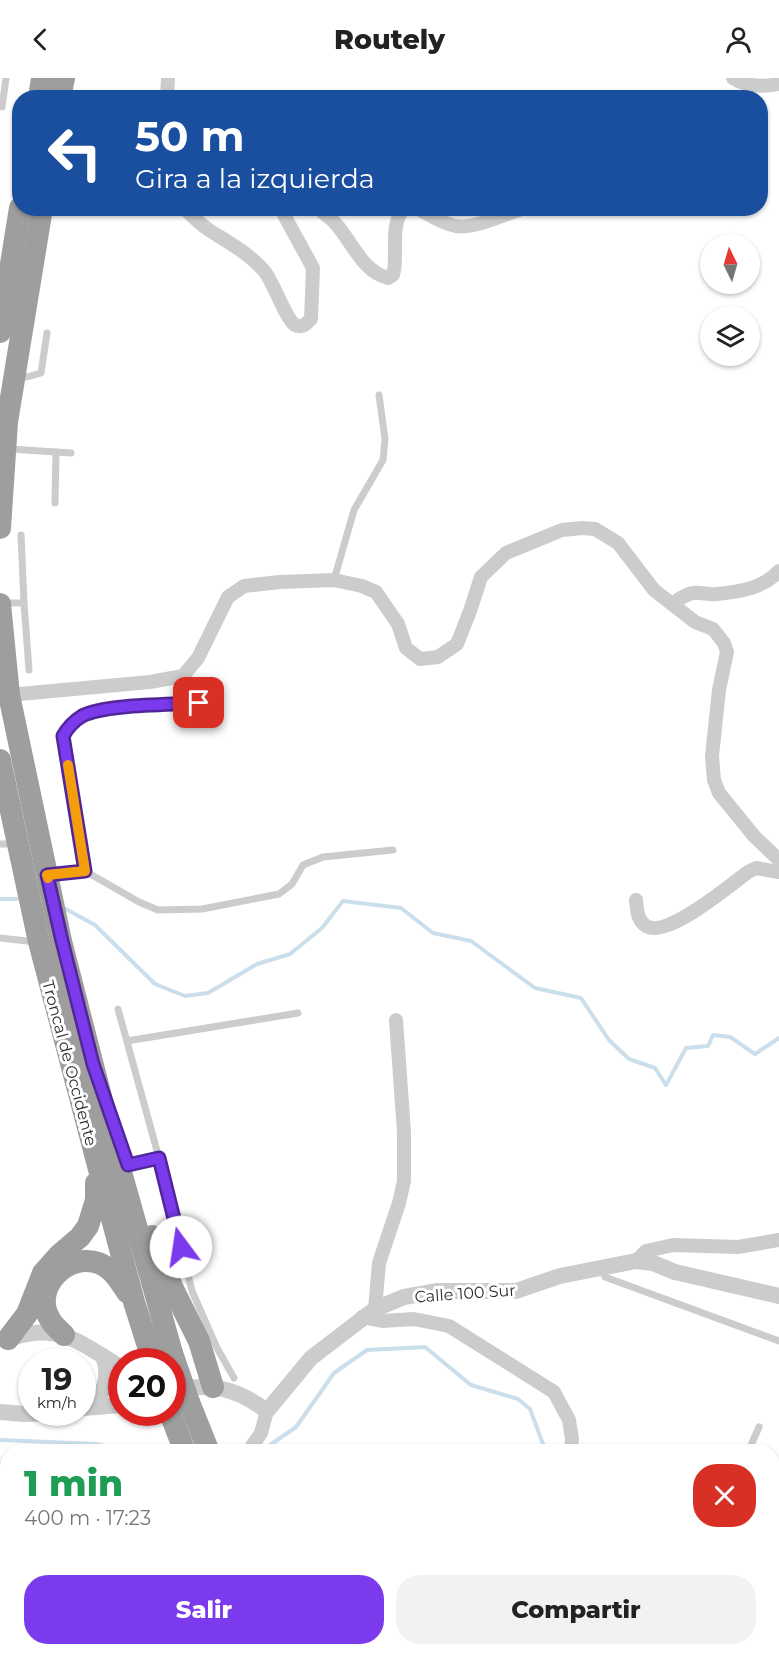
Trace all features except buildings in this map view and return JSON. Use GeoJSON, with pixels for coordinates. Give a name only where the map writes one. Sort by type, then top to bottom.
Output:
{"type":"FeatureCollection","features":[{"type":"Feature","properties":{"kind":"highway"},"geometry":{"type":"LineString","coordinates":[[0,332],[19,216]]}},
{"type":"Feature","properties":{"kind":"highway"},"geometry":{"type":"LineString","coordinates":[[11,532],[4,448],[41,216]]}},
{"type":"Feature","properties":{"kind":"highway","name":"Troncal de Occidente"},"geometry":{"type":"LineString","coordinates":[[0,604],[9,695],[47,875],[114,1147],[157,1348]]}},
{"type":"Feature","properties":{"kind":"highway","name":"Troncal de Occidente"},"geometry":{"type":"LineString","coordinates":[[0,760],[9,844],[39,942],[134,1302],[155,1348]]}},
{"type":"Feature","properties":{"kind":"highway"},"geometry":{"type":"LineString","coordinates":[[93,1064],[154,1242],[173,1289],[199,1341],[224,1382]]}},
{"type":"Feature","properties":{"kind":"highway"},"geometry":{"type":"LineString","coordinates":[[4,1341],[27,1314],[43,1274],[59,1255],[80,1238],[94,1213],[96,1184],[92,1149]]}},
{"type":"Feature","properties":{"kind":"highway"},"geometry":{"type":"LineString","coordinates":[[63,1335],[46,1312],[46,1289],[51,1279],[70,1264],[89,1262],[100,1264],[110,1270],[134,1302]]}},
{"type":"Feature","properties":{"kind":"highway","name":"Troncal de Occidente"},"geometry":{"type":"LineString","coordinates":[[186,1414],[204,1444]]}},
{"type":"Feature","properties":{"kind":"highway","name":"Troncal de Occidente"},"geometry":{"type":"LineString","coordinates":[[181,1426],[184,1444]]}},
{"type":"Feature","properties":{"kind":"street"},"geometry":{"type":"LineString","coordinates":[[733,78],[750,85],[766,87],[779,84]]}},
{"type":"Feature","properties":{"kind":"street"},"geometry":{"type":"LineString","coordinates":[[193,216],[209,230],[248,254],[276,288],[286,312],[294,324],[299,326],[311,319],[313,268],[285,216]]}},
{"type":"Feature","properties":{"kind":"street"},"geometry":{"type":"LineString","coordinates":[[327,216],[336,224],[358,256],[374,271],[388,278],[393,275],[396,265],[398,216]]}},
{"type":"Feature","properties":{"kind":"street"},"geometry":{"type":"LineString","coordinates":[[430,216],[457,226],[473,225],[500,216]]}},
{"type":"Feature","properties":{"kind":"street"},"geometry":{"type":"LineString","coordinates":[[9,695],[150,682],[183,676],[198,658],[228,597],[244,586],[280,582],[334,580],[362,586],[376,592],[398,624],[406,648],[420,659],[438,657],[457,644],[480,577],[506,553],[562,530],[595,529],[618,543],[654,590],[695,622],[713,629],[724,643],[727,652],[719,690],[712,756],[714,780],[719,793],[754,836],[779,860]]}},
{"type":"Feature","properties":{"kind":"street"},"geometry":{"type":"LineString","coordinates":[[672,604],[694,593],[716,594],[757,586],[774,577],[779,571]]}},
{"type":"Feature","properties":{"kind":"street"},"geometry":{"type":"LineString","coordinates":[[636,900],[638,917],[647,926],[659,928],[678,922],[756,868],[779,872]]}},
{"type":"Feature","properties":{"kind":"street"},"geometry":{"type":"LineString","coordinates":[[396,1020],[404,1132],[404,1181],[379,1263],[368,1313],[382,1321],[414,1319],[449,1326],[554,1392],[569,1420],[572,1444]]}},
{"type":"Feature","properties":{"kind":"street"},"geometry":{"type":"LineString","coordinates":[[636,1261],[646,1251],[673,1245],[738,1247],[779,1240]]}},
{"type":"Feature","properties":{"kind":"street","name":"Calle 100 Sur"},"geometry":{"type":"LineString","coordinates":[[253,1444],[261,1433],[267,1411],[311,1358],[368,1313],[405,1297],[421,1293],[516,1291],[560,1276],[636,1261],[653,1263],[675,1272],[779,1296]]}},
{"type":"Feature","properties":{"kind":"street"},"geometry":{"type":"LineString","coordinates":[[4,1341],[35,1332],[63,1335],[78,1340],[108,1359]]}},
{"type":"Feature","properties":{"kind":"street"},"geometry":{"type":"LineString","coordinates":[[96,1399],[103,1391],[107,1379],[107,1367],[103,1356]]}},
{"type":"Feature","properties":{"kind":"street"},"geometry":{"type":"LineString","coordinates":[[186,1391],[194,1387],[224,1382],[233,1391],[251,1399],[267,1411]]}},
{"type":"Feature","properties":{"kind":"street"},"geometry":{"type":"LineString","coordinates":[[0,1412],[18,1414]]}},
{"type":"Feature","properties":{"kind":"lane"},"geometry":{"type":"LineString","coordinates":[[2,107],[6,78]]}},
{"type":"Feature","properties":{"kind":"lane"},"geometry":{"type":"LineString","coordinates":[[14,375],[27,377],[41,373],[47,333]]}},
{"type":"Feature","properties":{"kind":"lane"},"geometry":{"type":"LineString","coordinates":[[334,580],[354,510],[383,460],[385,439],[379,395]]}},
{"type":"Feature","properties":{"kind":"lane"},"geometry":{"type":"LineString","coordinates":[[4,448],[71,453]]}},
{"type":"Feature","properties":{"kind":"lane"},"geometry":{"type":"LineString","coordinates":[[55,503],[56,452]]}},
{"type":"Feature","properties":{"kind":"lane"},"geometry":{"type":"LineString","coordinates":[[11,532],[24,603],[29,670]]}},
{"type":"Feature","properties":{"kind":"lane"},"geometry":{"type":"LineString","coordinates":[[0,604],[24,603]]}},
{"type":"Feature","properties":{"kind":"lane"},"geometry":{"type":"LineString","coordinates":[[85,871],[63,736],[68,727],[83,716],[105,709],[199,703]]}},
{"type":"Feature","properties":{"kind":"lane"},"geometry":{"type":"LineString","coordinates":[[47,875],[85,871],[158,910],[202,909],[279,894],[292,884],[303,865],[323,857],[393,850]]}},
{"type":"Feature","properties":{"kind":"lane"},"geometry":{"type":"LineString","coordinates":[[0,938],[39,942]]}},
{"type":"Feature","properties":{"kind":"lane"},"geometry":{"type":"LineString","coordinates":[[118,1009],[159,1158],[192,1291],[217,1348],[224,1382]]}},
{"type":"Feature","properties":{"kind":"lane"},"geometry":{"type":"LineString","coordinates":[[127,1041],[298,1014]]}},
{"type":"Feature","properties":{"kind":"lane"},"geometry":{"type":"LineString","coordinates":[[128,1165],[159,1158]]}},
{"type":"Feature","properties":{"kind":"lane"},"geometry":{"type":"LineString","coordinates":[[605,1277],[779,1341]]}},
{"type":"Feature","properties":{"kind":"lane"},"geometry":{"type":"LineString","coordinates":[[752,1444],[759,1427]]}},
{"type":"Feature","properties":{"kind":"waterway"},"geometry":{"type":"LineString","coordinates":[[0,899],[17,899]]}},
{"type":"Feature","properties":{"kind":"waterway"},"geometry":{"type":"LineString","coordinates":[[62,907],[95,925],[155,984],[185,996],[208,993],[257,964],[290,954],[322,928],[343,901],[401,908],[433,933],[471,941],[535,988],[581,998],[609,1040],[629,1059],[655,1068],[666,1085],[686,1048],[708,1046],[713,1035],[730,1037],[755,1054],[779,1038]]}},
{"type":"Feature","properties":{"kind":"waterway"},"geometry":{"type":"LineString","coordinates":[[272,1444],[296,1427],[334,1373],[367,1350],[425,1347],[471,1385],[518,1399],[530,1409],[543,1444]]}},
{"type":"Feature","properties":{"kind":"waterway"},"geometry":{"type":"LineString","coordinates":[[0,1440],[97,1444]]}},
{"type":"Feature","properties":{"kind":"slow traffic"},"geometry":{"type":"LineString","coordinates":[[48,878],[47,875],[85,871],[68,765]]}},
{"type":"Feature","properties":{"kind":"route"},"geometry":{"type":"LineString","coordinates":[[181,1247],[159,1158],[128,1165],[93,1064],[47,875],[85,871],[63,736],[68,727],[83,716],[105,709],[199,703]]}}]}
